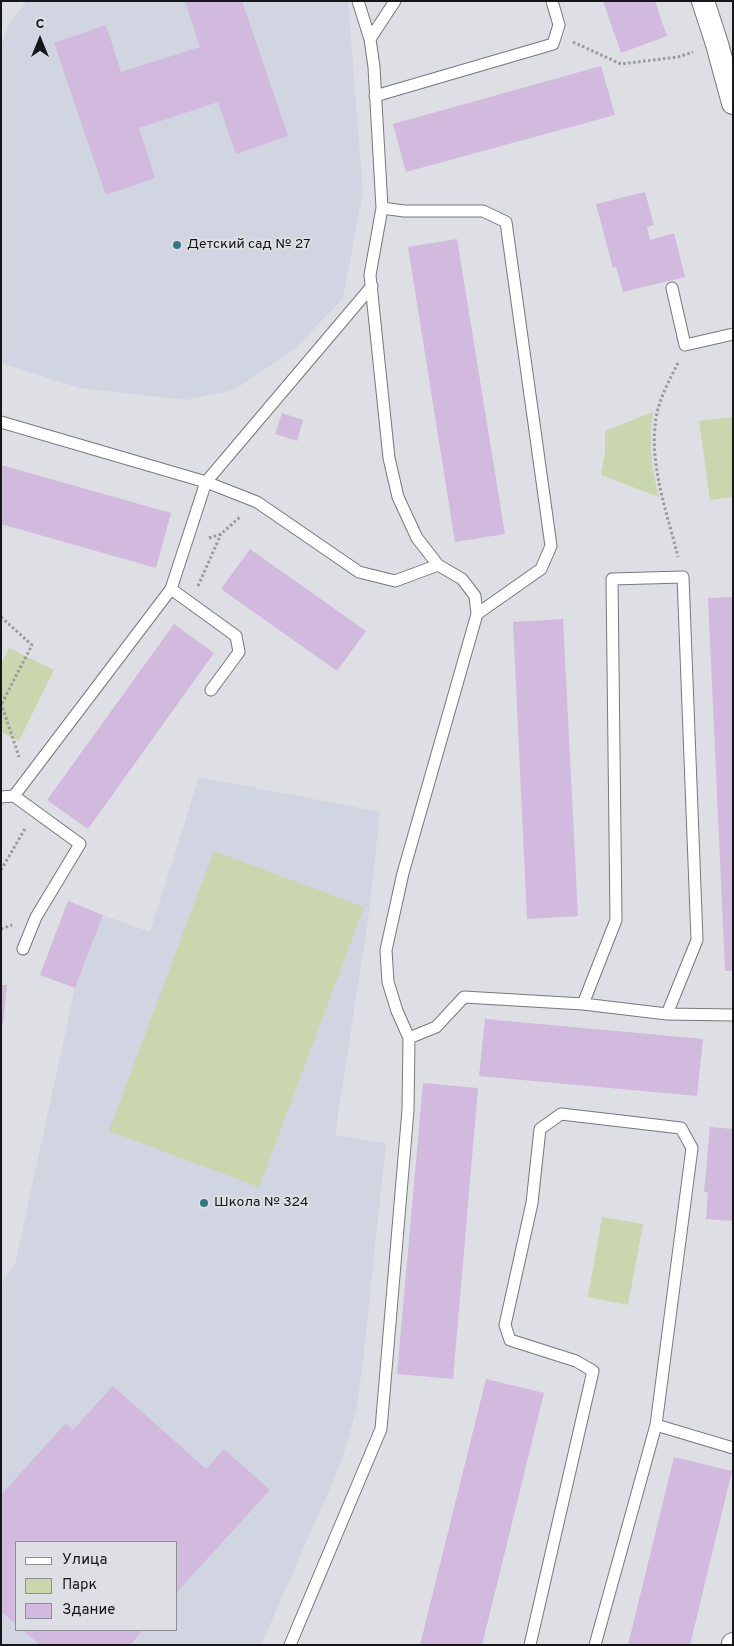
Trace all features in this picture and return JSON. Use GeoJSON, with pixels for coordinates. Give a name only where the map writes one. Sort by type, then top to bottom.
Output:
{"type":"FeatureCollection","features":[{"type":"Feature","properties":{"kind":"street"},"geometry":{"type":"LineString","coordinates":[[703,1],[733,103]]}},
{"type":"Feature","properties":{"kind":"lane"},"geometry":{"type":"LineString","coordinates":[[290,1645],[382,1429],[408,1110],[409,1038],[397,1011],[388,982],[386,950],[403,873],[477,614],[476,596],[462,579],[438,564],[417,538],[398,497],[389,458],[370,275],[382,208],[375,96],[370,39],[358,1]]}},
{"type":"Feature","properties":{"kind":"lane"},"geometry":{"type":"LineString","coordinates":[[370,39],[395,1]]}},
{"type":"Feature","properties":{"kind":"lane"},"geometry":{"type":"LineString","coordinates":[[375,96],[553,44],[559,25],[552,1]]}},
{"type":"Feature","properties":{"kind":"lane"},"geometry":{"type":"LineString","coordinates":[[382,208],[404,211],[483,211],[506,222],[551,546],[541,570],[477,614]]}},
{"type":"Feature","properties":{"kind":"lane"},"geometry":{"type":"LineString","coordinates":[[14,796],[171,589],[206,482],[372,286]]}},
{"type":"Feature","properties":{"kind":"lane"},"geometry":{"type":"LineString","coordinates":[[672,288],[686,345],[733,334]]}},
{"type":"Feature","properties":{"kind":"lane"},"geometry":{"type":"LineString","coordinates":[[1,422],[206,482],[257,502],[359,572],[395,581],[438,564]]}},
{"type":"Feature","properties":{"kind":"lane"},"geometry":{"type":"LineString","coordinates":[[583,1004],[616,920],[612,579],[683,577],[697,940],[667,1014]]}},
{"type":"Feature","properties":{"kind":"lane"},"geometry":{"type":"LineString","coordinates":[[171,589],[236,636],[239,652],[211,690]]}},
{"type":"Feature","properties":{"kind":"lane"},"geometry":{"type":"LineString","coordinates":[[1,797],[14,796],[80,844],[36,917],[23,949]]}},
{"type":"Feature","properties":{"kind":"lane"},"geometry":{"type":"LineString","coordinates":[[409,1038],[436,1027],[464,997],[583,1004],[667,1014],[733,1015]]}},
{"type":"Feature","properties":{"kind":"lane"},"geometry":{"type":"LineString","coordinates":[[530,1645],[594,1371],[576,1361],[510,1340],[505,1325],[532,1203],[540,1129],[561,1114],[681,1128],[692,1148],[656,1425],[595,1645]]}},
{"type":"Feature","properties":{"kind":"lane"},"geometry":{"type":"LineString","coordinates":[[656,1425],[733,1448]]}},
{"type":"Feature","properties":{"kind":"path"},"geometry":{"type":"LineString","coordinates":[[556,34],[621,64],[678,57],[717,44]]}},
{"type":"Feature","properties":{"kind":"path"},"geometry":{"type":"LineString","coordinates":[[683,577],[658,472],[655,432],[657,412],[686,345]]}},
{"type":"Feature","properties":{"kind":"path"},"geometry":{"type":"LineString","coordinates":[[190,603],[221,534],[257,502]]}},
{"type":"Feature","properties":{"kind":"path"},"geometry":{"type":"LineString","coordinates":[[186,544],[221,534]]}},
{"type":"Feature","properties":{"kind":"path"},"geometry":{"type":"LineString","coordinates":[[1,617],[32,645],[2,703],[12,734]]}},
{"type":"Feature","properties":{"kind":"path"},"geometry":{"type":"LineString","coordinates":[[1,870],[36,812]]}},
{"type":"Feature","properties":{"kind":"shaded area","name":"Детский сад № 27"},"geometry":{"type":"Polygon","coordinates":[[[27,1],[348,1],[363,192],[343,298],[295,349],[234,390],[186,400],[79,388],[1,363],[1,47],[9,25],[27,1]]]}},
{"type":"Feature","properties":{"kind":"shaded area","name":"Школа № 324"},"geometry":{"type":"Polygon","coordinates":[[[199,777],[380,812],[369,913],[335,1135],[386,1143],[357,1406],[346,1447],[334,1479],[261,1645],[1,1645],[1,1284],[15,1264],[75,988],[103,915],[150,932],[199,777]]]}},
{"type":"Feature","properties":{"kind":"green space"},"geometry":{"type":"Polygon","coordinates":[[[653,412],[651,455],[659,497],[601,475],[605,453],[605,431],[653,412]]]}},
{"type":"Feature","properties":{"kind":"green space"},"geometry":{"type":"Polygon","coordinates":[[[733,417],[733,497],[710,500],[699,421],[733,417]]]}},
{"type":"Feature","properties":{"kind":"green space"},"geometry":{"type":"Polygon","coordinates":[[[9,648],[54,670],[19,741],[1,732],[1,664],[9,648]]]}},
{"type":"Feature","properties":{"kind":"green space"},"geometry":{"type":"Polygon","coordinates":[[[214,851],[364,907],[259,1187],[109,1131],[214,851]]]}},
{"type":"Feature","properties":{"kind":"green space"},"geometry":{"type":"Polygon","coordinates":[[[602,1217],[643,1224],[628,1305],[588,1297],[602,1217]]]}},
{"type":"Feature","properties":{"kind":"building"},"geometry":{"type":"Polygon","coordinates":[[[185,1],[242,1],[288,136],[236,154],[218,102],[139,128],[155,178],[106,195],[54,43],[106,25],[121,72],[200,47],[185,1]]]}},
{"type":"Feature","properties":{"kind":"building"},"geometry":{"type":"Polygon","coordinates":[[[603,1],[655,1],[667,36],[621,53],[603,1]]]}},
{"type":"Feature","properties":{"kind":"building"},"geometry":{"type":"Polygon","coordinates":[[[601,66],[615,115],[406,172],[393,124],[601,66]]]}},
{"type":"Feature","properties":{"kind":"building"},"geometry":{"type":"Polygon","coordinates":[[[645,192],[654,225],[647,227],[650,240],[674,233],[685,277],[623,292],[616,267],[613,268],[596,204],[645,192]]]}},
{"type":"Feature","properties":{"kind":"building"},"geometry":{"type":"Polygon","coordinates":[[[457,239],[505,534],[455,542],[408,247],[457,239]]]}},
{"type":"Feature","properties":{"kind":"building"},"geometry":{"type":"Polygon","coordinates":[[[282,413],[303,420],[297,441],[275,434],[282,413]]]}},
{"type":"Feature","properties":{"kind":"building"},"geometry":{"type":"Polygon","coordinates":[[[1,465],[171,513],[156,568],[1,524],[1,465]]]}},
{"type":"Feature","properties":{"kind":"building"},"geometry":{"type":"Polygon","coordinates":[[[250,549],[366,631],[337,671],[221,589],[250,549]]]}},
{"type":"Feature","properties":{"kind":"building"},"geometry":{"type":"Polygon","coordinates":[[[733,597],[733,971],[725,971],[708,598],[733,597]]]}},
{"type":"Feature","properties":{"kind":"building"},"geometry":{"type":"Polygon","coordinates":[[[563,619],[578,916],[527,919],[513,622],[563,619]]]}},
{"type":"Feature","properties":{"kind":"building"},"geometry":{"type":"Polygon","coordinates":[[[174,624],[214,653],[88,829],[47,800],[174,624]]]}},
{"type":"Feature","properties":{"kind":"building"},"geometry":{"type":"Polygon","coordinates":[[[68,901],[103,915],[75,988],[40,975],[68,901]]]}},
{"type":"Feature","properties":{"kind":"building"},"geometry":{"type":"Polygon","coordinates":[[[1,985],[7,985],[3,1024],[1,1024],[1,985]]]}},
{"type":"Feature","properties":{"kind":"building"},"geometry":{"type":"Polygon","coordinates":[[[485,1019],[703,1039],[697,1096],[479,1076],[485,1019]]]}},
{"type":"Feature","properties":{"kind":"building"},"geometry":{"type":"Polygon","coordinates":[[[423,1083],[478,1088],[453,1379],[397,1374],[423,1083]]]}},
{"type":"Feature","properties":{"kind":"building"},"geometry":{"type":"Polygon","coordinates":[[[710,1127],[733,1129],[733,1221],[706,1219],[708,1192],[704,1192],[710,1127]]]}},
{"type":"Feature","properties":{"kind":"building"},"geometry":{"type":"Polygon","coordinates":[[[486,1379],[544,1393],[482,1645],[420,1645],[486,1379]]]}},
{"type":"Feature","properties":{"kind":"building"},"geometry":{"type":"Polygon","coordinates":[[[113,1386],[206,1469],[224,1449],[270,1490],[178,1591],[178,1541],[15,1541],[15,1623],[1,1611],[1,1495],[66,1423],[73,1430],[113,1386]]]}},
{"type":"Feature","properties":{"kind":"building"},"geometry":{"type":"Polygon","coordinates":[[[674,1457],[732,1471],[690,1645],[628,1645],[674,1457]]]}},
{"type":"Feature","properties":{"kind":"building"},"geometry":{"type":"Polygon","coordinates":[[[24,1631],[142,1631],[130,1645],[40,1645],[24,1631]]]}},
{"type":"Feature","properties":{"kind":"place","name":"Детский сад № 27"},"geometry":{"type":"Point","coordinates":[177,245]}},
{"type":"Feature","properties":{"kind":"place","name":"Школа № 324"},"geometry":{"type":"Point","coordinates":[204,1203]}}]}
